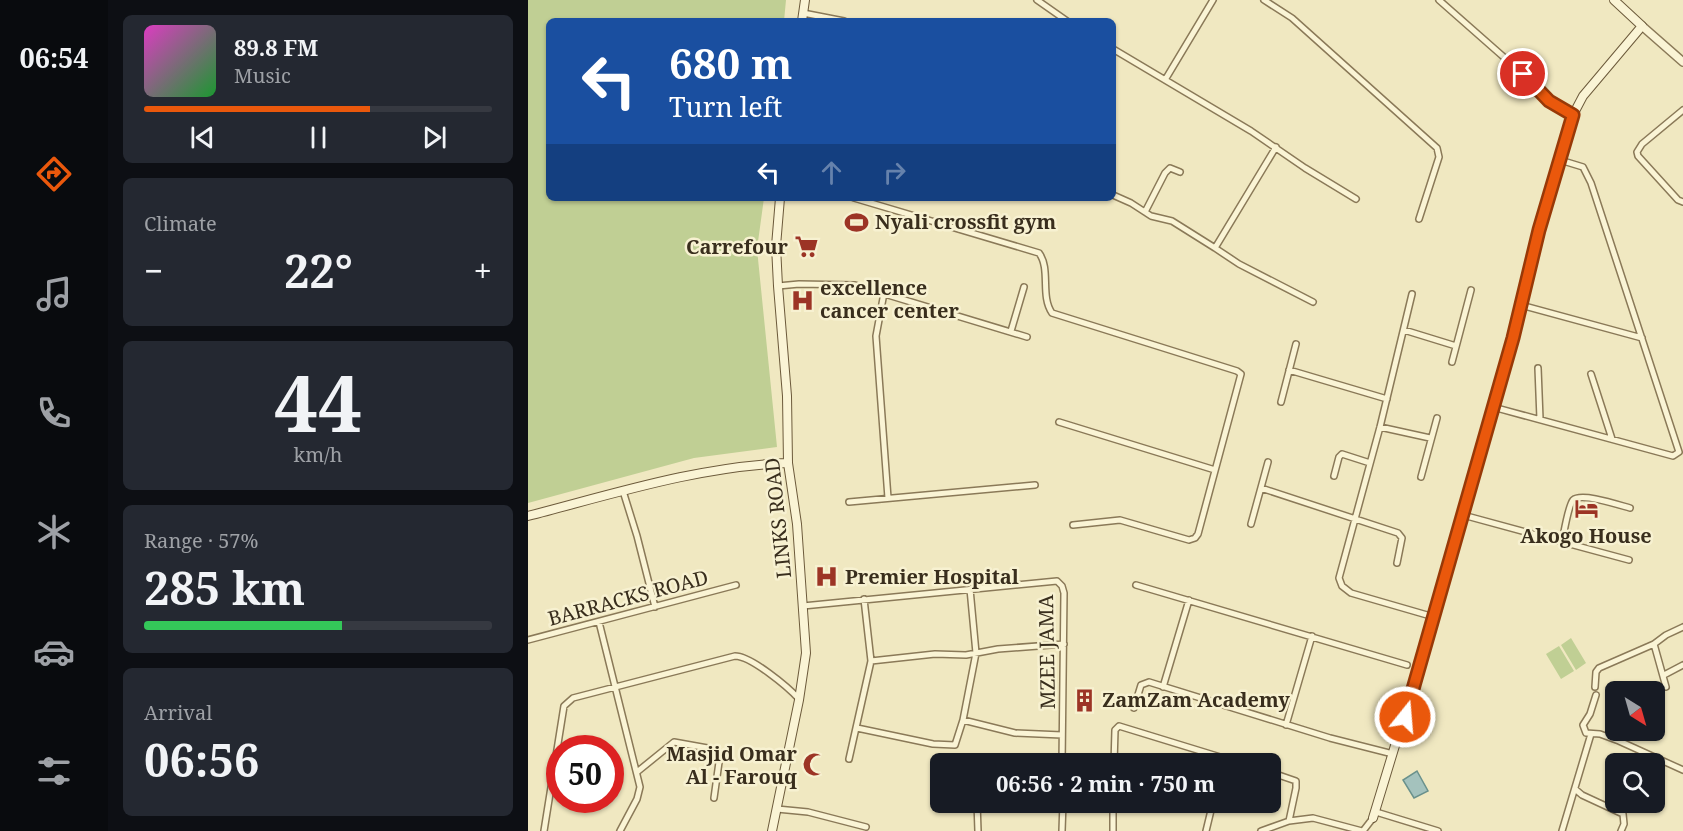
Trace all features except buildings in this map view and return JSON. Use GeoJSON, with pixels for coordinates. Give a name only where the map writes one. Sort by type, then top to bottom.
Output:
{"type":"FeatureCollection","features":[{"type":"Feature","properties":{"kind":"main road"},"geometry":{"type":"LineString","coordinates":[[803,17],[805,0]]}},
{"type":"Feature","properties":{"kind":"main road"},"geometry":{"type":"LineString","coordinates":[[1375,815],[1434,617],[1521,304],[1539,230],[1573,115],[1583,96],[1642,26],[1614,0]]}},
{"type":"Feature","properties":{"kind":"main road","name":"LINKS ROAD"},"geometry":{"type":"LineString","coordinates":[[772,831],[806,653],[797,524],[788,463],[787,396],[776,246],[780,201]]}},
{"type":"Feature","properties":{"kind":"main road"},"geometry":{"type":"LineString","coordinates":[[528,516],[694,474],[762,464],[788,463]]}},
{"type":"Feature","properties":{"kind":"street"},"geometry":{"type":"LineString","coordinates":[[1036,0],[1063,18]]}},
{"type":"Feature","properties":{"kind":"street"},"geometry":{"type":"LineString","coordinates":[[1165,80],[1212,0]]}},
{"type":"Feature","properties":{"kind":"street"},"geometry":{"type":"LineString","coordinates":[[1264,0],[1292,18],[1437,148],[1439,157],[1419,219]]}},
{"type":"Feature","properties":{"kind":"street"},"geometry":{"type":"LineString","coordinates":[[1439,0],[1523,74],[1540,93],[1573,115]]}},
{"type":"Feature","properties":{"kind":"street"},"geometry":{"type":"LineString","coordinates":[[1642,26],[1683,63]]}},
{"type":"Feature","properties":{"kind":"street"},"geometry":{"type":"LineString","coordinates":[[1116,51],[1356,198]]}},
{"type":"Feature","properties":{"kind":"street"},"geometry":{"type":"LineString","coordinates":[[1683,110],[1642,144],[1637,152],[1638,156],[1678,200],[1683,202]]}},
{"type":"Feature","properties":{"kind":"street"},"geometry":{"type":"LineString","coordinates":[[1215,248],[1276,147]]}},
{"type":"Feature","properties":{"kind":"street"},"geometry":{"type":"LineString","coordinates":[[1493,407],[1674,456],[1679,452],[1586,171],[1581,166],[1560,160]]}},
{"type":"Feature","properties":{"kind":"street"},"geometry":{"type":"LineString","coordinates":[[1145,212],[1165,173],[1170,168],[1176,168],[1180,172]]}},
{"type":"Feature","properties":{"kind":"street"},"geometry":{"type":"LineString","coordinates":[[1116,197],[1151,216],[1172,221],[1239,264],[1313,302]]}},
{"type":"Feature","properties":{"kind":"street"},"geometry":{"type":"LineString","coordinates":[[864,201],[1039,253],[1043,262],[1046,299],[1052,313],[1239,372],[1241,377],[1198,534],[1192,540],[1126,520],[1072,525]]}},
{"type":"Feature","properties":{"kind":"street"},"geometry":{"type":"LineString","coordinates":[[778,286],[839,283],[855,285],[1027,337]]}},
{"type":"Feature","properties":{"kind":"street"},"geometry":{"type":"LineString","coordinates":[[1011,331],[1024,286]]}},
{"type":"Feature","properties":{"kind":"street"},"geometry":{"type":"LineString","coordinates":[[1452,362],[1471,290]]}},
{"type":"Feature","properties":{"kind":"street"},"geometry":{"type":"LineString","coordinates":[[885,293],[876,336],[888,498]]}},
{"type":"Feature","properties":{"kind":"street"},"geometry":{"type":"LineString","coordinates":[[1412,294],[1380,427],[1339,575],[1342,586],[1351,593],[1434,617]]}},
{"type":"Feature","properties":{"kind":"street"},"geometry":{"type":"LineString","coordinates":[[1521,304],[1642,338]]}},
{"type":"Feature","properties":{"kind":"street"},"geometry":{"type":"LineString","coordinates":[[1404,330],[1456,346]]}},
{"type":"Feature","properties":{"kind":"street"},"geometry":{"type":"LineString","coordinates":[[1281,402],[1296,344]]}},
{"type":"Feature","properties":{"kind":"street"},"geometry":{"type":"LineString","coordinates":[[1538,368],[1540,419]]}},
{"type":"Feature","properties":{"kind":"street"},"geometry":{"type":"LineString","coordinates":[[1289,370],[1387,399]]}},
{"type":"Feature","properties":{"kind":"street"},"geometry":{"type":"LineString","coordinates":[[1591,374],[1612,439]]}},
{"type":"Feature","properties":{"kind":"street"},"geometry":{"type":"LineString","coordinates":[[1421,477],[1437,418]]}},
{"type":"Feature","properties":{"kind":"street"},"geometry":{"type":"LineString","coordinates":[[1059,422],[1215,470]]}},
{"type":"Feature","properties":{"kind":"street"},"geometry":{"type":"LineString","coordinates":[[1380,427],[1430,438]]}},
{"type":"Feature","properties":{"kind":"street"},"geometry":{"type":"LineString","coordinates":[[1334,476],[1342,454],[1370,462]]}},
{"type":"Feature","properties":{"kind":"street"},"geometry":{"type":"LineString","coordinates":[[1251,524],[1268,462]]}},
{"type":"Feature","properties":{"kind":"street"},"geometry":{"type":"LineString","coordinates":[[849,502],[1035,485]]}},
{"type":"Feature","properties":{"kind":"street"},"geometry":{"type":"LineString","coordinates":[[1261,488],[1400,534],[1402,538],[1397,563]]}},
{"type":"Feature","properties":{"kind":"street"},"geometry":{"type":"LineString","coordinates":[[623,491],[655,607]]}},
{"type":"Feature","properties":{"kind":"street"},"geometry":{"type":"LineString","coordinates":[[1562,542],[1571,503],[1576,498],[1587,497],[1630,508]]}},
{"type":"Feature","properties":{"kind":"street"},"geometry":{"type":"LineString","coordinates":[[1462,515],[1629,560]]}},
{"type":"Feature","properties":{"kind":"street","name":"MZEE JAMA"},"geometry":{"type":"LineString","coordinates":[[803,606],[1057,581],[1064,593],[1062,753]]}},
{"type":"Feature","properties":{"kind":"street","name":"BARRACKS ROAD"},"geometry":{"type":"LineString","coordinates":[[528,640],[736,585]]}},
{"type":"Feature","properties":{"kind":"street"},"geometry":{"type":"LineString","coordinates":[[1136,585],[1407,665]]}},
{"type":"Feature","properties":{"kind":"street"},"geometry":{"type":"LineString","coordinates":[[857,728],[896,737],[955,745],[963,720],[976,653],[970,589]]}},
{"type":"Feature","properties":{"kind":"street"},"geometry":{"type":"LineString","coordinates":[[849,759],[871,661],[864,599]]}},
{"type":"Feature","properties":{"kind":"street"},"geometry":{"type":"LineString","coordinates":[[1163,687],[1188,600]]}},
{"type":"Feature","properties":{"kind":"street"},"geometry":{"type":"LineString","coordinates":[[599,622],[624,729],[637,772],[639,794],[620,831]]}},
{"type":"Feature","properties":{"kind":"street"},"geometry":{"type":"LineString","coordinates":[[1595,687],[1596,672],[1599,668],[1654,644],[1683,627]]}},
{"type":"Feature","properties":{"kind":"street"},"geometry":{"type":"LineString","coordinates":[[1286,725],[1312,636]]}},
{"type":"Feature","properties":{"kind":"street"},"geometry":{"type":"LineString","coordinates":[[871,661],[1064,644]]}},
{"type":"Feature","properties":{"kind":"street"},"geometry":{"type":"LineString","coordinates":[[1654,644],[1666,687]]}},
{"type":"Feature","properties":{"kind":"street"},"geometry":{"type":"LineString","coordinates":[[544,831],[564,706],[569,700],[579,695],[693,668],[731,656],[740,656],[752,663],[799,699]]}},
{"type":"Feature","properties":{"kind":"street"},"geometry":{"type":"LineString","coordinates":[[1664,675],[1683,665]]}},
{"type":"Feature","properties":{"kind":"street"},"geometry":{"type":"LineString","coordinates":[[1134,708],[1142,684],[1149,682],[1286,725],[1393,754]]}},
{"type":"Feature","properties":{"kind":"street"},"geometry":{"type":"LineString","coordinates":[[1596,695],[1590,714],[1583,725],[1584,730],[1591,734],[1600,734],[1683,770]]}},
{"type":"Feature","properties":{"kind":"street"},"geometry":{"type":"LineString","coordinates":[[963,720],[1015,734],[1062,735]]}},
{"type":"Feature","properties":{"kind":"street"},"geometry":{"type":"LineString","coordinates":[[1114,753],[1115,730],[1119,726],[1207,753]]}},
{"type":"Feature","properties":{"kind":"street"},"geometry":{"type":"LineString","coordinates":[[1562,831],[1591,734]]}},
{"type":"Feature","properties":{"kind":"street"},"geometry":{"type":"LineString","coordinates":[[637,772],[674,742],[713,749],[720,755],[714,798]]}},
{"type":"Feature","properties":{"kind":"street"},"geometry":{"type":"LineString","coordinates":[[1281,776],[1296,781],[1289,821]]}},
{"type":"Feature","properties":{"kind":"street"},"geometry":{"type":"LineString","coordinates":[[1575,789],[1582,795],[1623,814],[1624,824],[1621,831]]}},
{"type":"Feature","properties":{"kind":"street"},"geometry":{"type":"LineString","coordinates":[[777,809],[808,812],[866,827]]}},
{"type":"Feature","properties":{"kind":"street"},"geometry":{"type":"LineString","coordinates":[[977,813],[978,831]]}},
{"type":"Feature","properties":{"kind":"street"},"geometry":{"type":"LineString","coordinates":[[1062,831],[1063,813]]}},
{"type":"Feature","properties":{"kind":"street"},"geometry":{"type":"LineString","coordinates":[[1113,813],[1113,831]]}},
{"type":"Feature","properties":{"kind":"street"},"geometry":{"type":"LineString","coordinates":[[1206,831],[1210,813]]}},
{"type":"Feature","properties":{"kind":"street"},"geometry":{"type":"LineString","coordinates":[[1261,831],[1289,821],[1321,819],[1363,831],[1375,815],[1438,831]]}},
{"type":"Feature","properties":{"kind":"green space"},"geometry":{"type":"Polygon","coordinates":[[[528,0],[786,0],[784,18],[546,18],[546,201],[764,201],[757,249],[777,447],[694,458],[528,503],[528,0]]]}},
{"type":"Feature","properties":{"kind":"green space"},"geometry":{"type":"Polygon","coordinates":[[[1571,638],[1586,663],[1576,670],[1561,645],[1571,638]]]}},
{"type":"Feature","properties":{"kind":"green space"},"geometry":{"type":"Polygon","coordinates":[[[1559,646],[1574,671],[1561,679],[1546,654],[1559,646]]]}},
{"type":"Feature","properties":{"kind":"water"},"geometry":{"type":"Polygon","coordinates":[[[1417,771],[1428,791],[1414,798],[1403,780],[1417,771]]]}},
{"type":"Feature","properties":{"kind":"place","name":"Nyali crossfit gym"},"geometry":{"type":"Point","coordinates":[857,222]}},
{"type":"Feature","properties":{"kind":"place","name":"Carrefour"},"geometry":{"type":"Point","coordinates":[806,247]}},
{"type":"Feature","properties":{"kind":"place","name":"excellence cancer center"},"geometry":{"type":"Point","coordinates":[802,300]}},
{"type":"Feature","properties":{"kind":"place","name":"Akogo House"},"geometry":{"type":"Point","coordinates":[1586,509]}},
{"type":"Feature","properties":{"kind":"place","name":"Premier Hospital"},"geometry":{"type":"Point","coordinates":[827,577]}},
{"type":"Feature","properties":{"kind":"place","name":"ZamZam Academy"},"geometry":{"type":"Point","coordinates":[1084,700]}},
{"type":"Feature","properties":{"kind":"place","name":"Masjid Omar Al - Farouq"},"geometry":{"type":"Point","coordinates":[815,765]}},
{"type":"Feature","properties":{"kind":"route"},"geometry":{"type":"LineString","coordinates":[[1405,717],[1513,338],[1539,230],[1573,115],[1549,101],[1523,74]]}}]}
